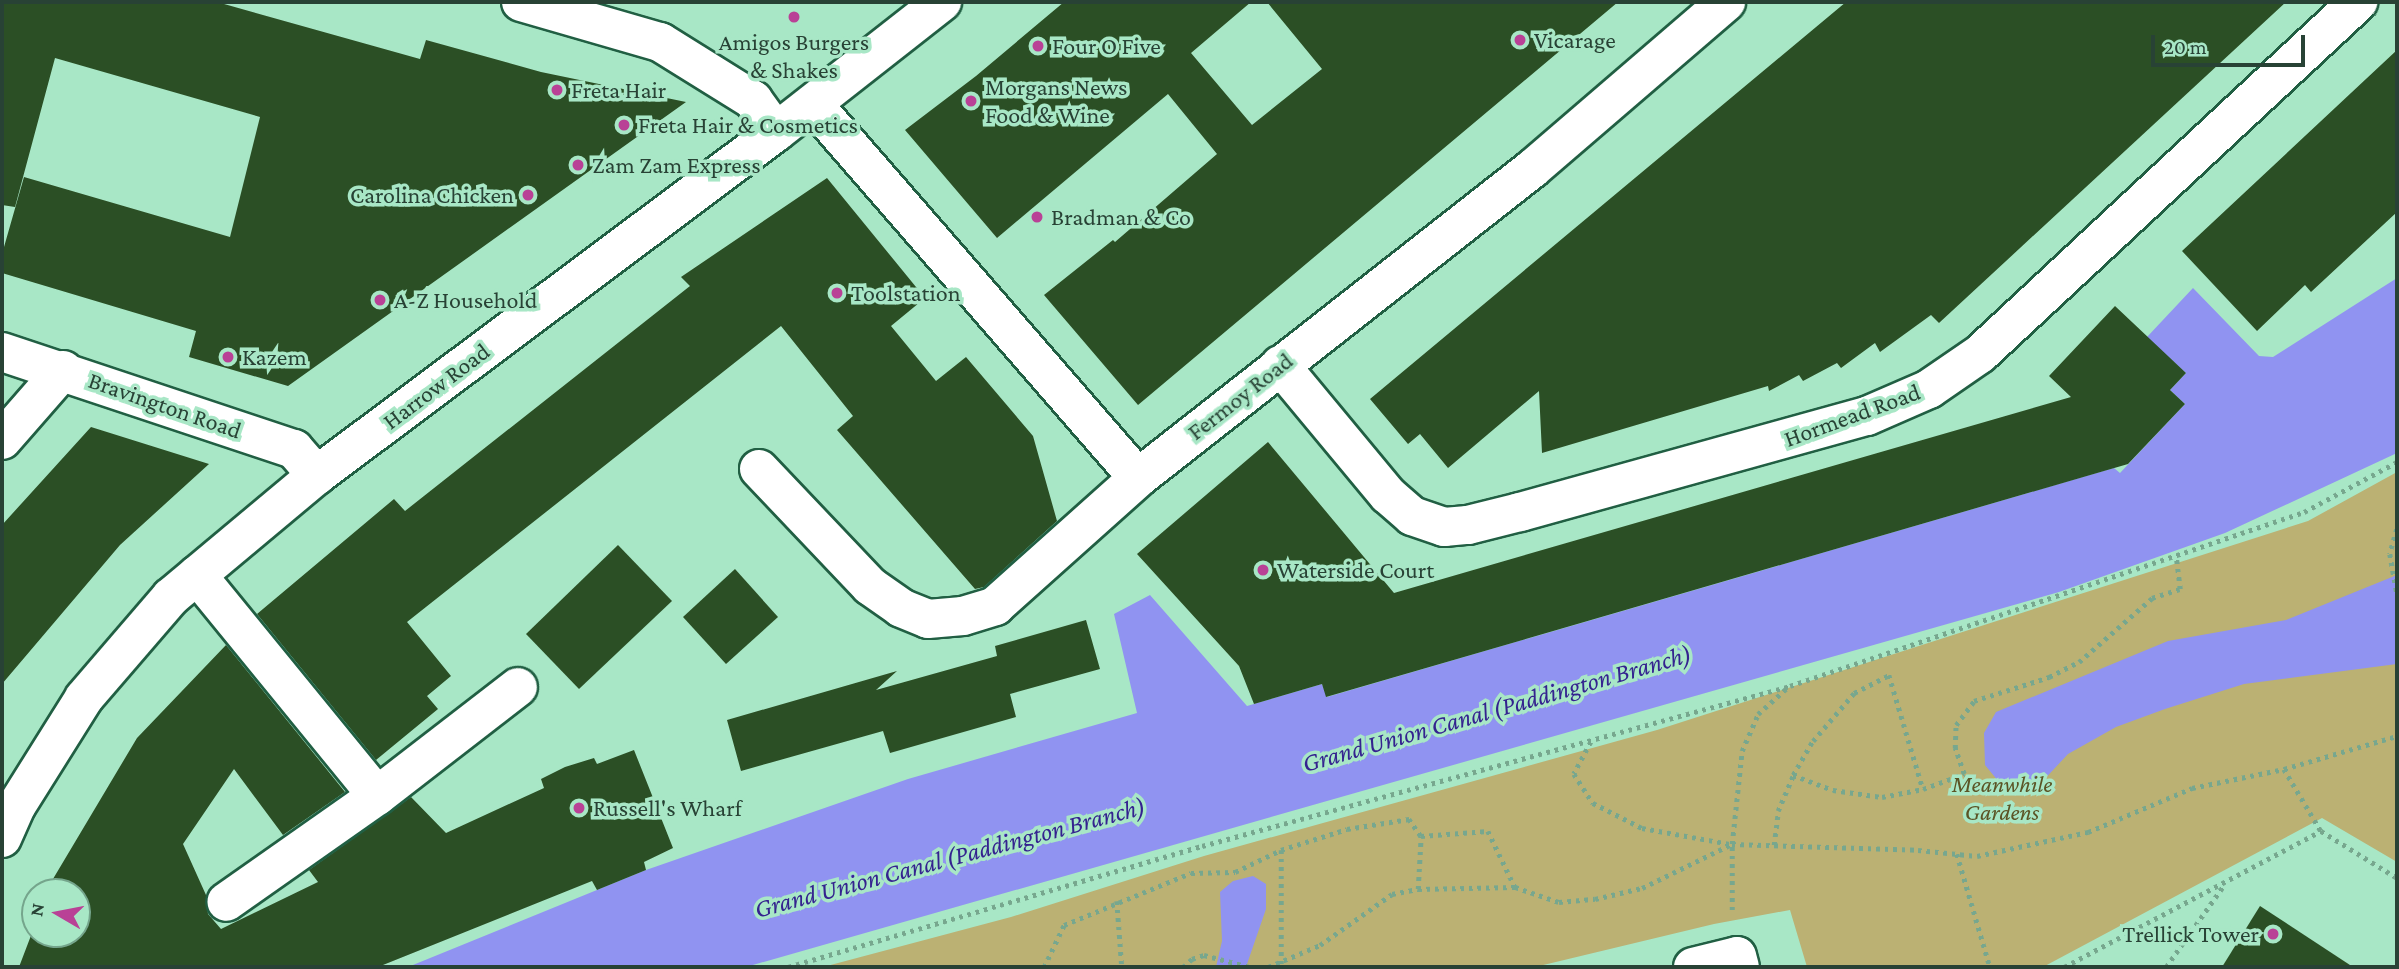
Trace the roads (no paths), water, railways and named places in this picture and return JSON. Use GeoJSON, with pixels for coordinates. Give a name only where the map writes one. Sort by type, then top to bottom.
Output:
{"type":"FeatureCollection","features":[{"type":"Feature","properties":{"kind":"street"},"geometry":{"type":"LineString","coordinates":[[522,2],[660,42],[753,100],[776,132]]}},
{"type":"Feature","properties":{"kind":"street","name":"Harrow Road"},"geometry":{"type":"LineString","coordinates":[[2,838],[17,805],[84,698],[171,597],[317,475],[813,104],[942,2]]}},
{"type":"Feature","properties":{"kind":"street","name":"Fermoy Road"},"geometry":{"type":"LineString","coordinates":[[759,469],[870,586],[901,608],[928,619],[963,616],[995,606],[1138,478],[1532,169],[1726,2]]}},
{"type":"Feature","properties":{"kind":"street","name":"Hormead Road"},"geometry":{"type":"LineString","coordinates":[[1280,365],[1388,495],[1412,516],[1444,527],[1468,525],[1520,512],[1867,416],[1929,389],[1980,354],[2357,2]]}},
{"type":"Feature","properties":{"kind":"street"},"geometry":{"type":"LineString","coordinates":[[813,104],[1138,478]]}},
{"type":"Feature","properties":{"kind":"street","name":"Bravington Road"},"geometry":{"type":"LineString","coordinates":[[2,352],[294,449],[317,475]]}},
{"type":"Feature","properties":{"kind":"street"},"geometry":{"type":"LineString","coordinates":[[2,440],[62,370]]}},
{"type":"Feature","properties":{"kind":"street"},"geometry":{"type":"LineString","coordinates":[[197,575],[377,796]]}},
{"type":"Feature","properties":{"kind":"street"},"geometry":{"type":"LineString","coordinates":[[226,902],[377,796],[518,687]]}},
{"type":"Feature","properties":{"kind":"street"},"geometry":{"type":"LineString","coordinates":[[1693,967],[1738,962]]}},
{"type":"Feature","properties":{"kind":"water","name":"Grand Union Canal (Paddington Branch)"},"geometry":{"type":"Polygon","coordinates":[[[2397,278],[2397,453],[2225,533],[2059,592],[746,967],[408,967],[646,870],[908,779],[1137,713],[1114,614],[1150,595],[1247,706],[1322,684],[1327,697],[2114,468],[2120,473],[2185,404],[2170,390],[2186,373],[2147,337],[2193,288],[2259,356],[2273,357],[2397,278]]]}},
{"type":"Feature","properties":{"kind":"water"},"geometry":{"type":"Polygon","coordinates":[[[2397,575],[2397,664],[2244,684],[2165,709],[2116,727],[2068,754],[2040,784],[2003,787],[1985,765],[1984,733],[1996,712],[2168,641],[2286,620],[2397,575]]]}},
{"type":"Feature","properties":{"kind":"water"},"geometry":{"type":"Polygon","coordinates":[[[1253,876],[1266,884],[1266,909],[1246,967],[1216,967],[1222,941],[1220,892],[1233,881],[1253,876]]]}},
{"type":"Feature","properties":{"kind":"place","name":"Amigos Burgers & Shakes"},"geometry":{"type":"Point","coordinates":[794,17]}},
{"type":"Feature","properties":{"kind":"place","name":"Vicarage"},"geometry":{"type":"Point","coordinates":[1520,40]}},
{"type":"Feature","properties":{"kind":"place","name":"Four O Five"},"geometry":{"type":"Point","coordinates":[1038,46]}},
{"type":"Feature","properties":{"kind":"place","name":"Freta Hair"},"geometry":{"type":"Point","coordinates":[557,90]}},
{"type":"Feature","properties":{"kind":"place","name":"Morgans News Food & Wine"},"geometry":{"type":"Point","coordinates":[971,101]}},
{"type":"Feature","properties":{"kind":"place","name":"Freta Hair & Cosmetics"},"geometry":{"type":"Point","coordinates":[624,125]}},
{"type":"Feature","properties":{"kind":"place","name":"Zam Zam Express"},"geometry":{"type":"Point","coordinates":[578,165]}},
{"type":"Feature","properties":{"kind":"place","name":"Carolina Chicken"},"geometry":{"type":"Point","coordinates":[528,195]}},
{"type":"Feature","properties":{"kind":"place","name":"Bradman & Co"},"geometry":{"type":"Point","coordinates":[1037,217]}},
{"type":"Feature","properties":{"kind":"place","name":"Toolstation"},"geometry":{"type":"Point","coordinates":[837,293]}},
{"type":"Feature","properties":{"kind":"place","name":"A-Z Household"},"geometry":{"type":"Point","coordinates":[380,300]}},
{"type":"Feature","properties":{"kind":"place","name":"Kazem"},"geometry":{"type":"Point","coordinates":[228,357]}},
{"type":"Feature","properties":{"kind":"place","name":"Waterside Court"},"geometry":{"type":"Point","coordinates":[1263,570]}},
{"type":"Feature","properties":{"kind":"place","name":"Russell's Wharf"},"geometry":{"type":"Point","coordinates":[579,808]}},
{"type":"Feature","properties":{"kind":"place","name":"Trellick Tower"},"geometry":{"type":"Point","coordinates":[2273,934]}},
{"type":"Feature","properties":{"kind":"park label","name":"Meanwhile Gardens"},"geometry":{"type":"Point","coordinates":[2002,798]}}]}
